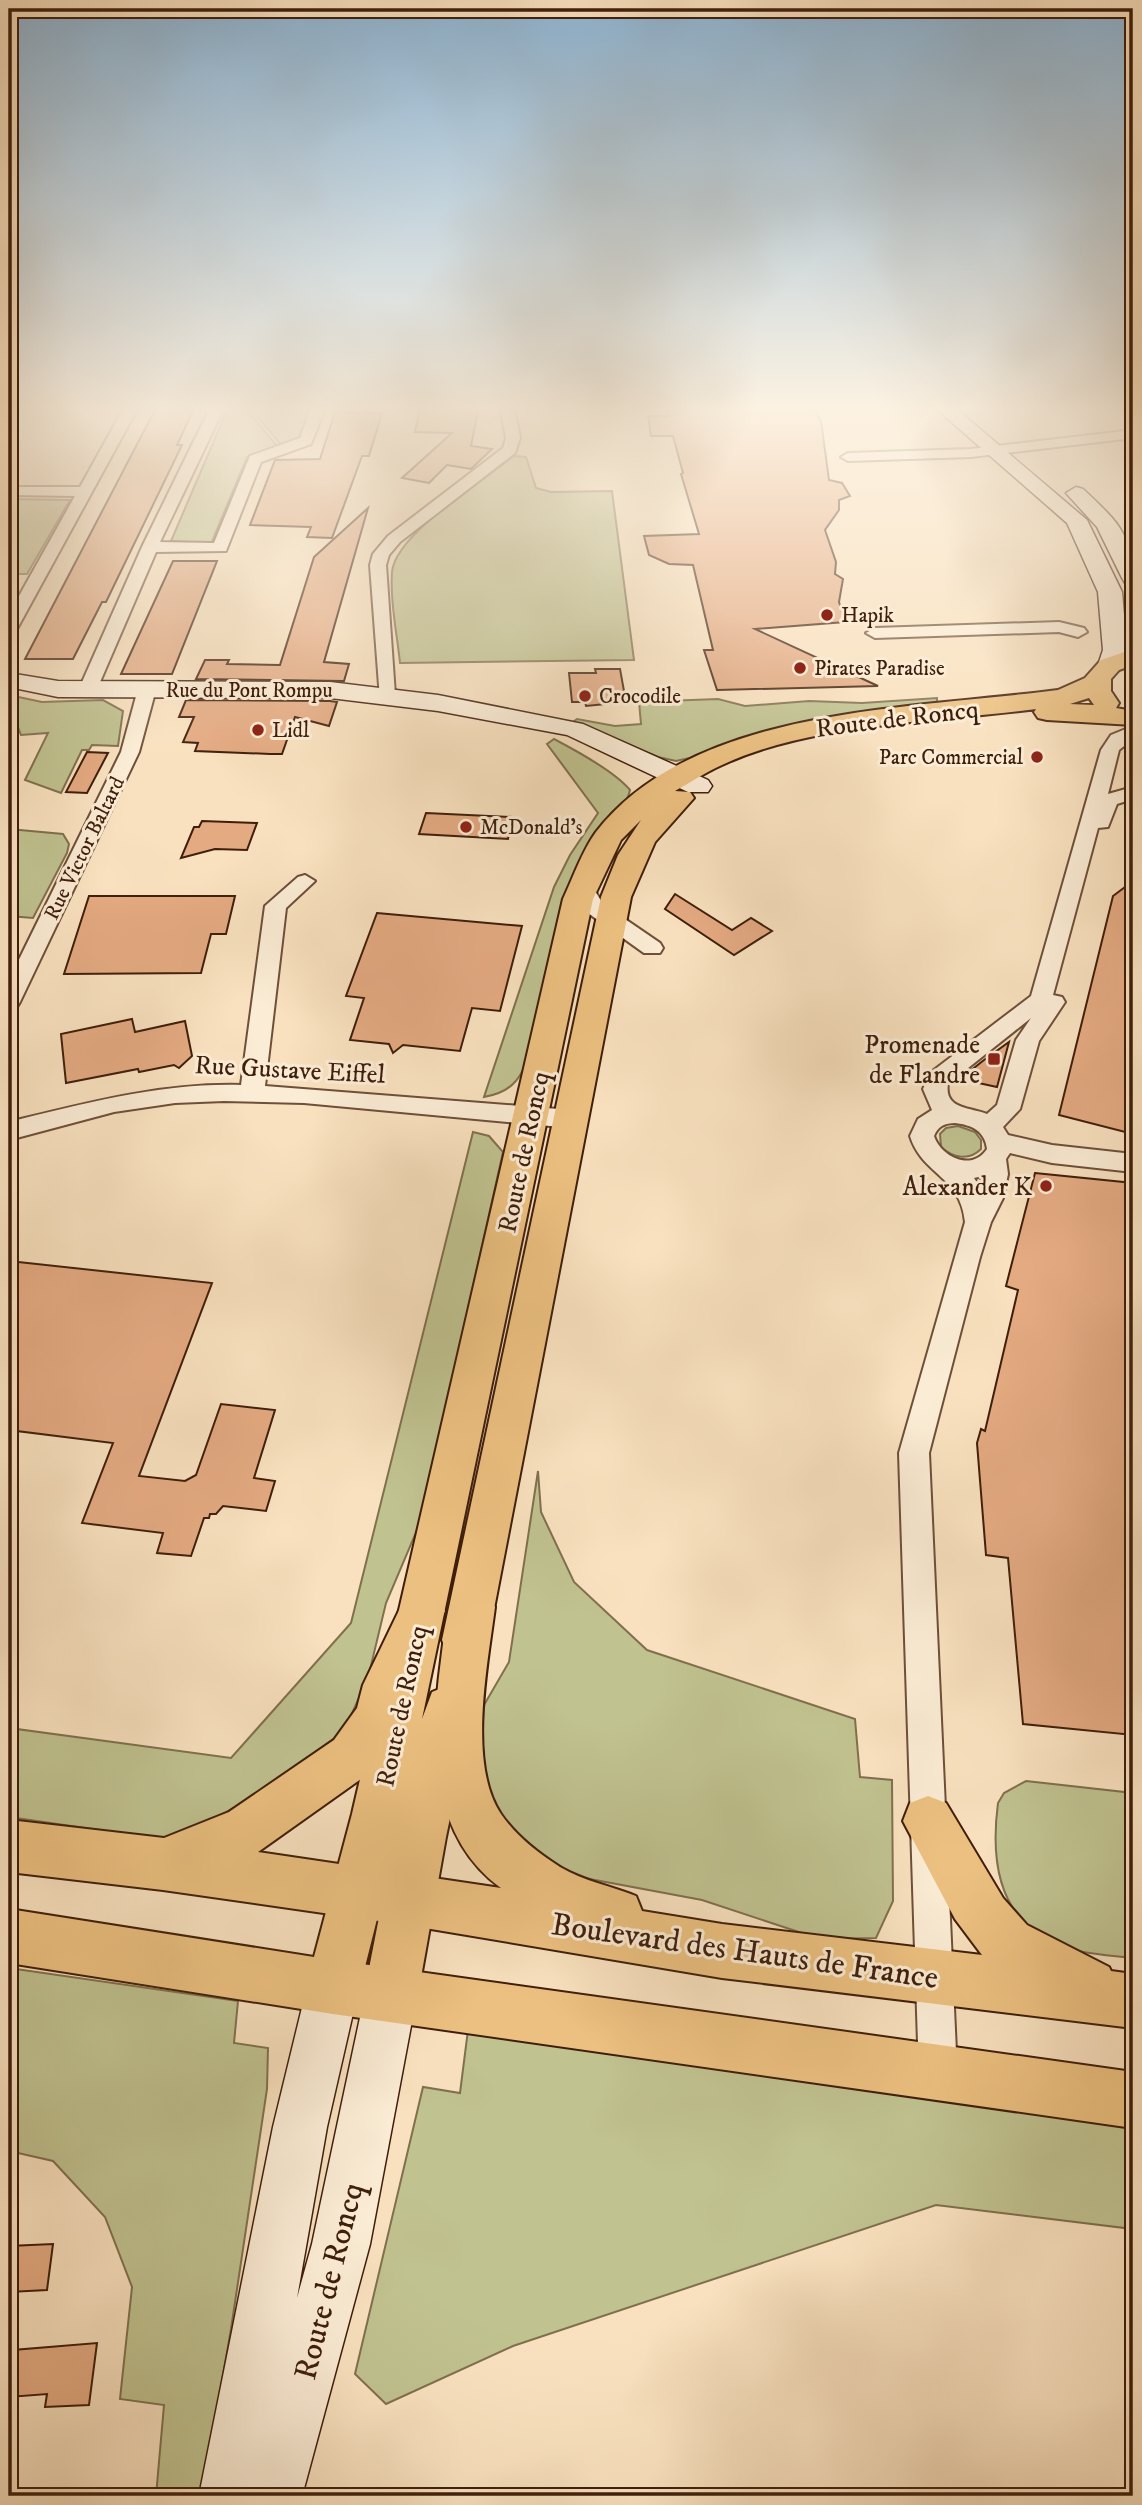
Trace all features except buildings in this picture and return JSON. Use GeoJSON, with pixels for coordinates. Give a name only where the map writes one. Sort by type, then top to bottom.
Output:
{"type":"FeatureCollection","features":[{"type":"Feature","properties":{"kind":"main road"},"geometry":{"type":"LineString","coordinates":[[1113,668],[1104,701],[1132,723]]}},
{"type":"Feature","properties":{"kind":"main road","name":"Route de Roncq"},"geometry":{"type":"LineString","coordinates":[[379,1911],[422,1611],[551,1117],[620,882],[637,846],[681,787],[732,751],[796,731],[1061,698],[1081,692],[1113,668]]}},
{"type":"Feature","properties":{"kind":"main road","name":"Route de Roncq"},"geometry":{"type":"LineString","coordinates":[[333,1987],[379,1911],[472,1607],[551,1117],[582,886],[592,860],[614,828],[635,807],[757,757],[830,736],[1028,713],[1088,712],[1132,723]]}},
{"type":"Feature","properties":{"kind":"main road"},"geometry":{"type":"LineString","coordinates":[[472,1607],[457,1749],[469,1806],[486,1838],[512,1866],[544,1887],[722,1951]]}},
{"type":"Feature","properties":{"kind":"main road"},"geometry":{"type":"LineString","coordinates":[[163,1864],[238,1835],[293,1800],[351,1757],[379,1719],[387,1685],[422,1611]]}},
{"type":"Feature","properties":{"kind":"main road"},"geometry":{"type":"LineString","coordinates":[[929,1821],[948,1848],[975,1903],[1009,1945],[1123,2000]]}},
{"type":"Feature","properties":{"kind":"main road","name":"Boulevard des Hauts de France"},"geometry":{"type":"LineString","coordinates":[[9,1846],[163,1864],[379,1911],[1123,2000]]}},
{"type":"Feature","properties":{"kind":"main road"},"geometry":{"type":"LineString","coordinates":[[379,1911],[391,1994]]}},
{"type":"Feature","properties":{"kind":"main road"},"geometry":{"type":"LineString","coordinates":[[9,1936],[333,1987],[1133,2100]]}},
{"type":"Feature","properties":{"kind":"street"},"geometry":{"type":"LineString","coordinates":[[9,629],[67,523]]}},
{"type":"Feature","properties":{"kind":"street"},"geometry":{"type":"LineString","coordinates":[[88,689],[162,523]]}},
{"type":"Feature","properties":{"kind":"street"},"geometry":{"type":"LineString","coordinates":[[150,547],[220,548],[230,523]]}},
{"type":"Feature","properties":{"kind":"street"},"geometry":{"type":"LineString","coordinates":[[386,695],[378,565],[381,554],[394,539],[415,523]]}},
{"type":"Feature","properties":{"kind":"street"},"geometry":{"type":"LineString","coordinates":[[1078,523],[1110,592],[1115,650],[1113,668]]}},
{"type":"Feature","properties":{"kind":"street"},"geometry":{"type":"LineString","coordinates":[[1105,523],[1133,578]]}},
{"type":"Feature","properties":{"kind":"street"},"geometry":{"type":"LineString","coordinates":[[875,633],[1059,627],[1078,632]]}},
{"type":"Feature","properties":{"kind":"street","name":"Rue du Pont Rompu"},"geometry":{"type":"LineString","coordinates":[[9,680],[48,688],[319,689],[386,695],[488,712],[568,738],[681,787]]}},
{"type":"Feature","properties":{"kind":"street","name":"Rue Victor Baltard"},"geometry":{"type":"LineString","coordinates":[[9,1002],[130,752],[147,689]]}},
{"type":"Feature","properties":{"kind":"street"},"geometry":{"type":"LineString","coordinates":[[950,1114],[936,1097],[934,1087],[938,1079],[1034,1006],[1044,993],[1110,750],[1132,723]]}},
{"type":"Feature","properties":{"kind":"street"},"geometry":{"type":"LineString","coordinates":[[938,2074],[914,1453],[978,1222],[990,1198],[995,1174],[994,1143],[999,1120],[1008,1109],[1028,1040],[1053,1005],[1106,804],[1113,797],[1133,793]]}},
{"type":"Feature","properties":{"kind":"street"},"geometry":{"type":"LineString","coordinates":[[252,1093],[276,906],[305,881]]}},
{"type":"Feature","properties":{"kind":"street"},"geometry":{"type":"LineString","coordinates":[[582,886],[590,902],[610,920],[652,948]]}},
{"type":"Feature","properties":{"kind":"street","name":"Rue Gustave Eiffel"},"geometry":{"type":"LineString","coordinates":[[9,1131],[92,1108],[152,1097],[252,1093],[551,1117]]}},
{"type":"Feature","properties":{"kind":"street"},"geometry":{"type":"LineString","coordinates":[[978,1222],[977,1208],[966,1185],[928,1152],[922,1136],[930,1121],[950,1114],[973,1117],[994,1143],[1052,1154],[1133,1163]]}},
{"type":"Feature","properties":{"kind":"street"},"geometry":{"type":"LineString","coordinates":[[946,1165],[970,1169],[994,1143]]}},
{"type":"Feature","properties":{"kind":"street","name":"Route de Roncq"},"geometry":{"type":"LineString","coordinates":[[230,2496],[300,2127],[333,1987]]}},
{"type":"Feature","properties":{"kind":"street","name":"Route de Roncq"},"geometry":{"type":"LineString","coordinates":[[271,2496],[341,2244],[391,1994]]}},
{"type":"Feature","properties":{"kind":"green space"},"geometry":{"type":"Polygon","coordinates":[[[9,523],[57,523],[27,574],[9,574],[9,523]]]}},
{"type":"Feature","properties":{"kind":"green space"},"geometry":{"type":"Polygon","coordinates":[[[179,523],[220,523],[211,544],[171,541],[179,523]]]}},
{"type":"Feature","properties":{"kind":"green space"},"geometry":{"type":"Polygon","coordinates":[[[616,523],[634,660],[400,663],[392,572],[397,557],[424,525],[616,523]]]}},
{"type":"Feature","properties":{"kind":"green space"},"geometry":{"type":"Polygon","coordinates":[[[9,695],[42,702],[103,700],[123,711],[118,746],[92,745],[89,750],[82,750],[61,793],[25,780],[48,733],[21,735],[17,725],[9,724],[9,695]]]}},
{"type":"Feature","properties":{"kind":"green space"},"geometry":{"type":"Polygon","coordinates":[[[937,698],[937,703],[676,761],[658,757],[573,722],[577,719],[615,726],[641,724],[639,702],[718,699],[745,706],[809,701],[862,703],[937,698]]]}},
{"type":"Feature","properties":{"kind":"green space"},"geometry":{"type":"Polygon","coordinates":[[[554,739],[605,769],[630,790],[625,802],[590,845],[570,882],[541,1022],[523,1070],[507,1089],[484,1097],[554,887],[570,855],[598,813],[547,744],[554,739]]]}},
{"type":"Feature","properties":{"kind":"green space"},"geometry":{"type":"Polygon","coordinates":[[[9,829],[63,834],[69,844],[67,853],[33,918],[9,916],[9,829]]]}},
{"type":"Feature","properties":{"kind":"green space"},"geometry":{"type":"Polygon","coordinates":[[[958,1126],[975,1132],[981,1140],[981,1149],[961,1157],[941,1147],[940,1134],[946,1128],[958,1126]]]}},
{"type":"Feature","properties":{"kind":"green space"},"geometry":{"type":"Polygon","coordinates":[[[473,1132],[489,1136],[503,1152],[420,1523],[386,1603],[368,1678],[344,1731],[265,1790],[175,1841],[9,1817],[9,1728],[231,1758],[351,1623],[473,1132]]]}},
{"type":"Feature","properties":{"kind":"green space"},"geometry":{"type":"Polygon","coordinates":[[[538,1471],[541,1512],[574,1582],[647,1650],[855,1719],[860,1777],[892,1780],[893,1901],[876,1938],[820,1939],[702,1900],[579,1877],[536,1860],[511,1835],[475,1768],[473,1724],[509,1662],[538,1471]]]}},
{"type":"Feature","properties":{"kind":"green space"},"geometry":{"type":"Polygon","coordinates":[[[1026,1781],[1133,1793],[1133,1958],[1079,1951],[1053,1943],[1033,1930],[1018,1915],[1007,1896],[1000,1875],[996,1828],[998,1803],[1004,1793],[1026,1781]]]}},
{"type":"Feature","properties":{"kind":"green space"},"geometry":{"type":"Polygon","coordinates":[[[9,1968],[238,2001],[234,2043],[268,2048],[267,2089],[231,2329],[202,2496],[156,2496],[164,2405],[120,2399],[132,2287],[105,2217],[53,2161],[9,2151],[9,1968]]]}},
{"type":"Feature","properties":{"kind":"green space"},"geometry":{"type":"Polygon","coordinates":[[[468,2030],[1133,2124],[1133,2229],[936,2205],[513,2346],[386,2404],[355,2374],[423,2087],[460,2093],[468,2030]]]}},
{"type":"Feature","properties":{"kind":"place","name":"Hapik"},"geometry":{"type":"Point","coordinates":[827,615]}},
{"type":"Feature","properties":{"kind":"place","name":"Pirates Paradise"},"geometry":{"type":"Point","coordinates":[800,668]}},
{"type":"Feature","properties":{"kind":"place","name":"Crocodile"},"geometry":{"type":"Point","coordinates":[585,696]}},
{"type":"Feature","properties":{"kind":"place","name":"Lidl"},"geometry":{"type":"Point","coordinates":[258,730]}},
{"type":"Feature","properties":{"kind":"place","name":"Parc Commercial"},"geometry":{"type":"Point","coordinates":[1037,757]}},
{"type":"Feature","properties":{"kind":"place","name":"McDonald's"},"geometry":{"type":"Point","coordinates":[466,827]}},
{"type":"Feature","properties":{"kind":"place","name":"Promenade de Flandre"},"geometry":{"type":"Point","coordinates":[994,1059]}},
{"type":"Feature","properties":{"kind":"place","name":"Alexander K"},"geometry":{"type":"Point","coordinates":[1046,1186]}}]}
